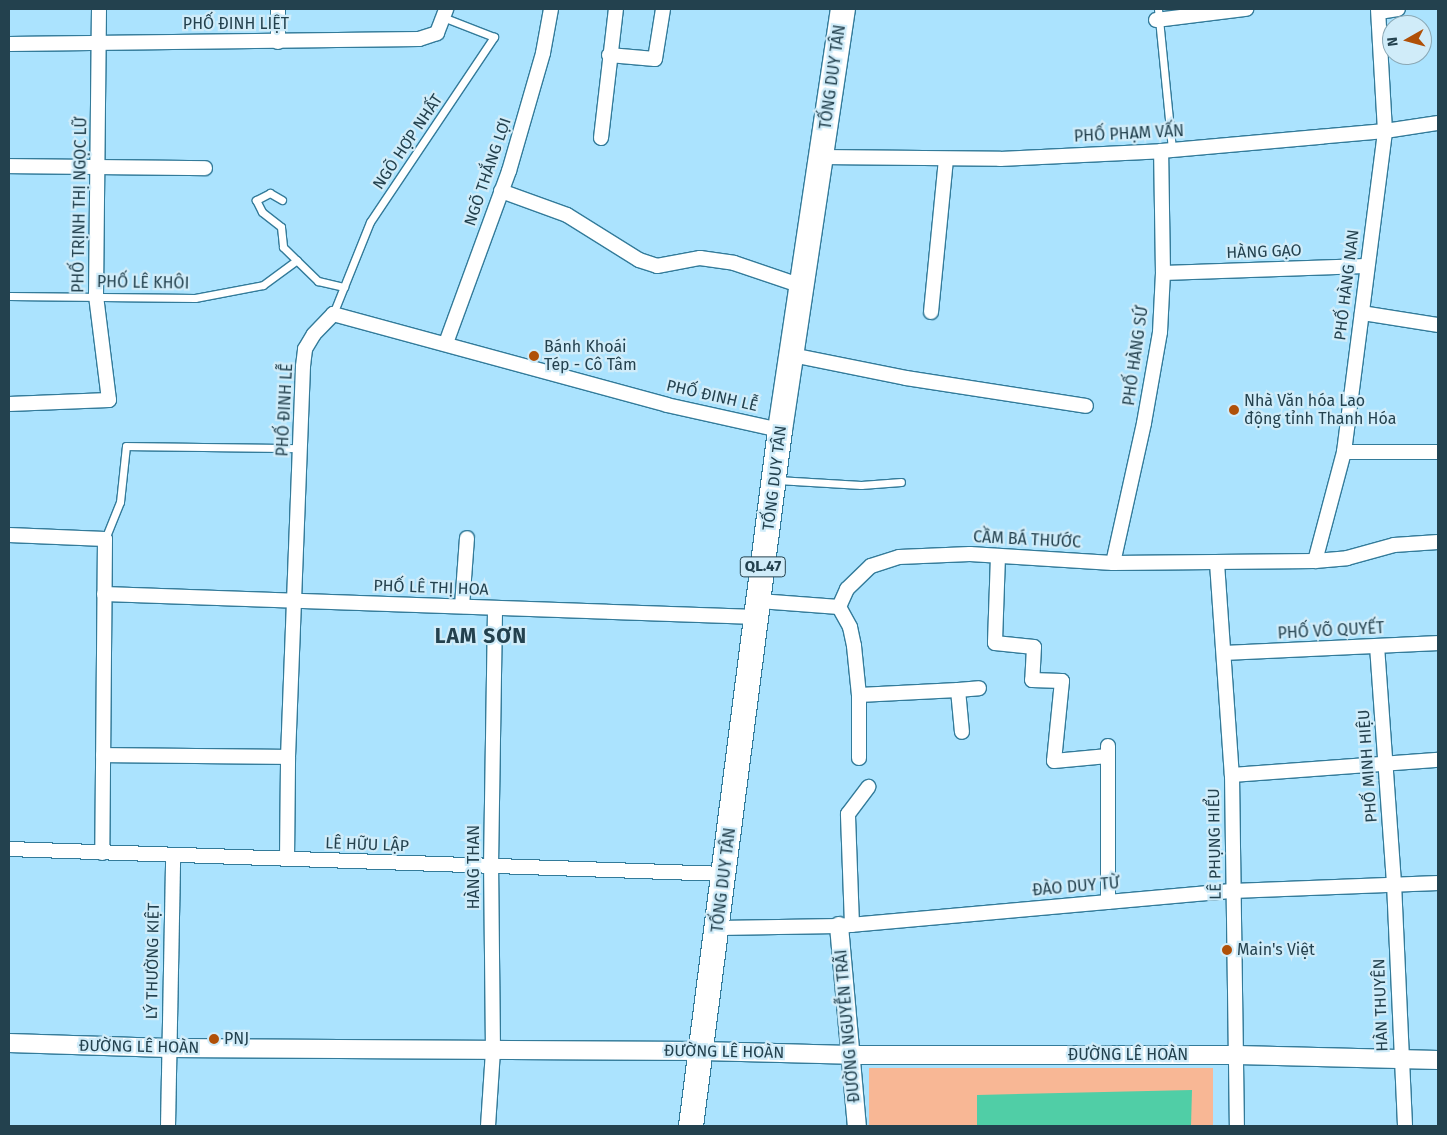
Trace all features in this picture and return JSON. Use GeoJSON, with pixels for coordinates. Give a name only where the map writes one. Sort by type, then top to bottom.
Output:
{"type":"FeatureCollection","features":[{"type":"Feature","properties":{"kind":"highway","name":"TỐNG DUY TÂN"},"geometry":{"type":"LineString","coordinates":[[691,1126],[725,874],[780,430],[843,9]]}},
{"type":"Feature","properties":{"kind":"street","name":"PHỐ TRỊNH THỊ NGỌC LỮ"},"geometry":{"type":"LineString","coordinates":[[9,404],[109,400],[96,295],[99,9]]}},
{"type":"Feature","properties":{"kind":"street"},"geometry":{"type":"LineString","coordinates":[[278,9],[278,42]]}},
{"type":"Feature","properties":{"kind":"street","name":"NGÕ THẮNG LỢI"},"geometry":{"type":"LineString","coordinates":[[446,342],[502,191],[527,112],[551,9]]}},
{"type":"Feature","properties":{"kind":"street"},"geometry":{"type":"LineString","coordinates":[[601,138],[609,55],[616,9]]}},
{"type":"Feature","properties":{"kind":"street"},"geometry":{"type":"LineString","coordinates":[[609,55],[655,59],[663,9]]}},
{"type":"Feature","properties":{"kind":"street"},"geometry":{"type":"LineString","coordinates":[[1157,14],[1246,9]]}},
{"type":"Feature","properties":{"kind":"street"},"geometry":{"type":"LineString","coordinates":[[1379,10],[1398,9]]}},
{"type":"Feature","properties":{"kind":"street","name":"PHỐ HÀNG NAN"},"geometry":{"type":"LineString","coordinates":[[1315,561],[1344,452],[1362,313],[1366,266],[1385,131],[1379,10]]}},
{"type":"Feature","properties":{"kind":"street","name":"PHỐ ĐINH LIỆT"},"geometry":{"type":"LineString","coordinates":[[9,44],[419,39],[437,33],[446,13]]}},
{"type":"Feature","properties":{"kind":"street","name":"PHỐ PHẠM VẤN"},"geometry":{"type":"LineString","coordinates":[[821,157],[946,160],[1167,151],[1385,131],[1438,123]]}},
{"type":"Feature","properties":{"kind":"street","name":"PHỐ HÀNG SỨ"},"geometry":{"type":"LineString","coordinates":[[1113,563],[1146,414],[1160,332],[1167,151]]}},
{"type":"Feature","properties":{"kind":"street"},"geometry":{"type":"LineString","coordinates":[[931,312],[946,160]]}},
{"type":"Feature","properties":{"kind":"street"},"geometry":{"type":"LineString","coordinates":[[9,166],[205,168]]}},
{"type":"Feature","properties":{"kind":"street"},"geometry":{"type":"LineString","coordinates":[[502,191],[567,215],[639,260],[656,266],[700,258],[734,263],[802,286]]}},
{"type":"Feature","properties":{"kind":"street","name":"HÀNG GẠO"},"geometry":{"type":"LineString","coordinates":[[1163,273],[1366,266]]}},
{"type":"Feature","properties":{"kind":"street"},"geometry":{"type":"LineString","coordinates":[[1362,313],[1438,325]]}},
{"type":"Feature","properties":{"kind":"street","name":"PHỐ ĐINH LỄ"},"geometry":{"type":"LineString","coordinates":[[287,860],[288,757],[305,349],[314,334],[333,314],[446,342],[667,405],[780,430]]}},
{"type":"Feature","properties":{"kind":"street"},"geometry":{"type":"LineString","coordinates":[[792,355],[906,378],[1086,406]]}},
{"type":"Feature","properties":{"kind":"street"},"geometry":{"type":"LineString","coordinates":[[1344,452],[1438,452]]}},
{"type":"Feature","properties":{"kind":"street"},"geometry":{"type":"LineString","coordinates":[[9,536],[105,539],[102,853]]}},
{"type":"Feature","properties":{"kind":"street"},"geometry":{"type":"LineString","coordinates":[[462,606],[467,538]]}},
{"type":"Feature","properties":{"kind":"street","name":"CẦM BÁ THƯỚC"},"geometry":{"type":"LineString","coordinates":[[839,607],[847,589],[870,566],[899,557],[998,556],[1113,563],[1315,561],[1352,557],[1394,545],[1438,542]]}},
{"type":"Feature","properties":{"kind":"street"},"geometry":{"type":"LineString","coordinates":[[998,556],[995,644],[1034,646],[1032,680],[1062,681],[1054,761],[1108,751],[1108,902]]}},
{"type":"Feature","properties":{"kind":"street","name":"LÊ PHỤNG HIỂU"},"geometry":{"type":"LineString","coordinates":[[1217,563],[1225,653],[1232,775],[1237,1126]]}},
{"type":"Feature","properties":{"kind":"street","name":"PHỐ LÊ THỊ HOA"},"geometry":{"type":"LineString","coordinates":[[104,594],[495,608],[758,609]]}},
{"type":"Feature","properties":{"kind":"street"},"geometry":{"type":"LineString","coordinates":[[758,609],[839,607],[850,627],[859,694],[859,758]]}},
{"type":"Feature","properties":{"kind":"street","name":"HÀNG THAN"},"geometry":{"type":"LineString","coordinates":[[488,1126],[493,1051],[491,866],[495,608]]}},
{"type":"Feature","properties":{"kind":"street","name":"PHỐ VÕ QUYẾT"},"geometry":{"type":"LineString","coordinates":[[1225,653],[1438,643]]}},
{"type":"Feature","properties":{"kind":"street","name":"PHỐ MINH HIỆU"},"geometry":{"type":"LineString","coordinates":[[1377,646],[1394,883]]}},
{"type":"Feature","properties":{"kind":"street"},"geometry":{"type":"LineString","coordinates":[[859,694],[979,688]]}},
{"type":"Feature","properties":{"kind":"street"},"geometry":{"type":"LineString","coordinates":[[958,690],[962,732]]}},
{"type":"Feature","properties":{"kind":"street"},"geometry":{"type":"LineString","coordinates":[[103,755],[288,757]]}},
{"type":"Feature","properties":{"kind":"street"},"geometry":{"type":"LineString","coordinates":[[1232,775],[1438,760]]}},
{"type":"Feature","properties":{"kind":"street"},"geometry":{"type":"LineString","coordinates":[[846,925],[848,814],[868,787]]}},
{"type":"Feature","properties":{"kind":"street","name":"LÊ HỮU LẬP"},"geometry":{"type":"LineString","coordinates":[[9,849],[725,874]]}},
{"type":"Feature","properties":{"kind":"street","name":"LÝ THƯỜNG KIỆT"},"geometry":{"type":"LineString","coordinates":[[168,1126],[173,856]]}},
{"type":"Feature","properties":{"kind":"street","name":"ĐÀO DUY TỪ"},"geometry":{"type":"LineString","coordinates":[[718,928],[846,925],[1233,891],[1394,883],[1438,883]]}},
{"type":"Feature","properties":{"kind":"street","name":"HÀN THUYÊN"},"geometry":{"type":"LineString","coordinates":[[1394,883],[1400,1060],[1405,1126]]}},
{"type":"Feature","properties":{"kind":"street","name":"ĐƯỜNG NGUYỄN TRÃI"},"geometry":{"type":"LineString","coordinates":[[846,925],[850,1055],[857,1126]]}},
{"type":"Feature","properties":{"kind":"street","name":"ĐƯỜNG LÊ HOÀN"},"geometry":{"type":"LineString","coordinates":[[9,1043],[168,1048],[702,1051],[850,1055],[1237,1055],[1438,1060]]}},
{"type":"Feature","properties":{"kind":"lane","name":"NGÕ HỢP NHẤT"},"geometry":{"type":"LineString","coordinates":[[333,314],[370,222],[494,37],[446,13]]}},
{"type":"Feature","properties":{"kind":"lane"},"geometry":{"type":"LineString","coordinates":[[1157,14],[1167,151]]}},
{"type":"Feature","properties":{"kind":"lane"},"geometry":{"type":"LineString","coordinates":[[282,200],[270,193],[256,200],[262,212],[281,227],[283,247],[318,281],[344,287]]}},
{"type":"Feature","properties":{"kind":"lane","name":"PHỐ LÊ KHÔI"},"geometry":{"type":"LineString","coordinates":[[9,296],[96,295],[195,298],[263,285],[297,260]]}},
{"type":"Feature","properties":{"kind":"lane"},"geometry":{"type":"LineString","coordinates":[[105,539],[120,502],[126,446],[300,448]]}},
{"type":"Feature","properties":{"kind":"lane"},"geometry":{"type":"LineString","coordinates":[[774,480],[861,485],[901,482]]}},
{"type":"Feature","properties":{"kind":"shaded area"},"geometry":{"type":"Polygon","coordinates":[[[869,1068],[1213,1068],[1213,1126],[869,1126],[869,1068]]]}},
{"type":"Feature","properties":{"kind":"shaded area"},"geometry":{"type":"Polygon","coordinates":[[[1192,1090],[1191,1126],[977,1126],[977,1095],[1192,1090]]]}},
{"type":"Feature","properties":{"kind":"place","name":"Bánh Khoái Tép - Cô Tâm"},"geometry":{"type":"Point","coordinates":[534,356]}},
{"type":"Feature","properties":{"kind":"place","name":"Nhà Văn hóa Lao động tỉnh Thanh Hóa"},"geometry":{"type":"Point","coordinates":[1234,410]}},
{"type":"Feature","properties":{"kind":"place","name":"Main's Việt"},"geometry":{"type":"Point","coordinates":[1227,950]}},
{"type":"Feature","properties":{"kind":"place","name":"PNJ"},"geometry":{"type":"Point","coordinates":[214,1039]}},
{"type":"Feature","properties":{"kind":"district","name":"LAM SƠN"},"geometry":{"type":"Point","coordinates":[481,636]}}]}
